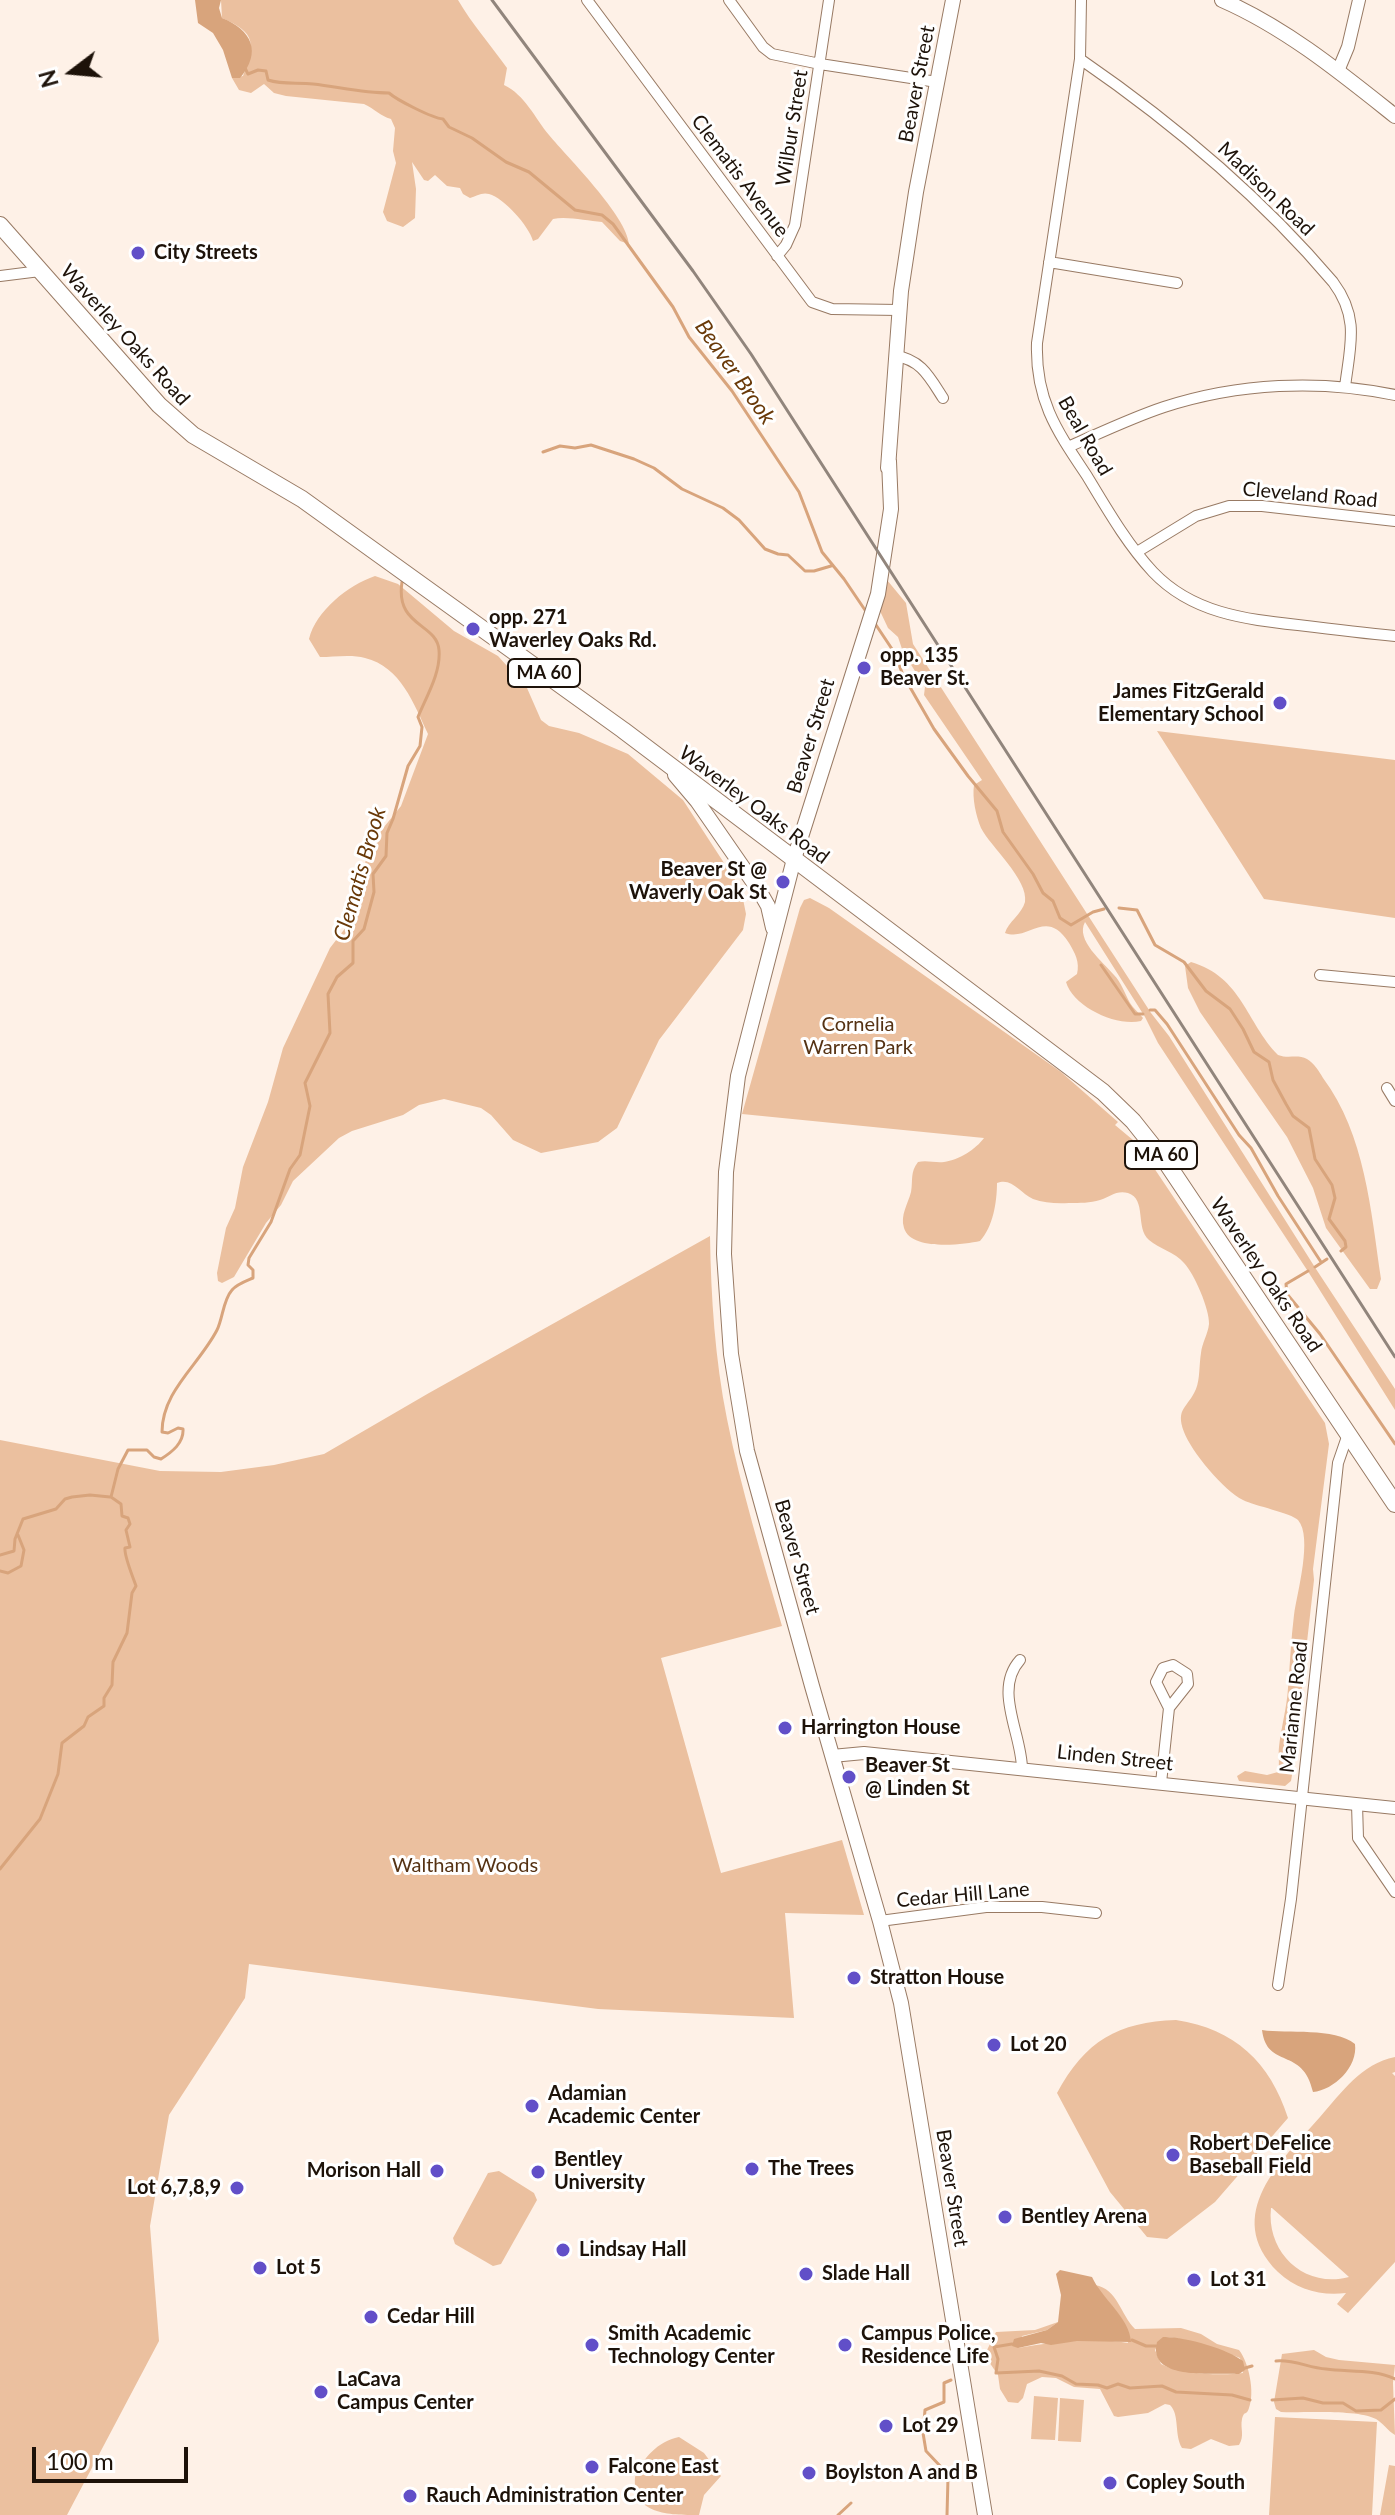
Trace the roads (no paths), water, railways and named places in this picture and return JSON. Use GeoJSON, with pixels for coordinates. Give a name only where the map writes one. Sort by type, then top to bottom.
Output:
{"type":"FeatureCollection","features":[{"type":"Feature","properties":{"kind":"main road","name":"Beaver Street"},"geometry":{"type":"LineString","coordinates":[[953,0],[916,192],[899,310],[889,461],[891,492],[878,594],[794,859],[738,1076],[731,1117],[724,1215],[726,1302],[735,1387],[747,1451],[880,1921],[908,2042],[985,2515]]}},
{"type":"Feature","properties":{"kind":"main road"},"geometry":{"type":"LineString","coordinates":[[1223,0],[1273,26],[1395,116]]}},
{"type":"Feature","properties":{"kind":"main road","name":"Waverley Oaks Road"},"geometry":{"type":"LineString","coordinates":[[0,225],[159,405],[183,428],[340,525],[623,730],[1077,1071],[1125,1112],[1168,1165],[1395,1504]]}},
{"type":"Feature","properties":{"kind":"main road"},"geometry":{"type":"LineString","coordinates":[[658,759],[697,801],[765,899],[773,922],[772,940]]}},
{"type":"Feature","properties":{"kind":"street","name":"Clematis Avenue"},"geometry":{"type":"LineString","coordinates":[[587,0],[807,296],[818,306],[836,310],[899,310]]}},
{"type":"Feature","properties":{"kind":"street"},"geometry":{"type":"LineString","coordinates":[[729,0],[763,47],[772,54],[937,82]]}},
{"type":"Feature","properties":{"kind":"street","name":"Wilbur Street"},"geometry":{"type":"LineString","coordinates":[[777,256],[795,225],[829,0]]}},
{"type":"Feature","properties":{"kind":"street","name":"Beal Road"},"geometry":{"type":"LineString","coordinates":[[1081,0],[1080,59],[1038,334],[1038,375],[1046,409],[1137,552],[1169,586],[1188,599],[1217,612],[1253,620],[1395,636]]}},
{"type":"Feature","properties":{"kind":"street"},"geometry":{"type":"LineString","coordinates":[[1338,71],[1348,47],[1359,0]]}},
{"type":"Feature","properties":{"kind":"street","name":"Madison Road"},"geometry":{"type":"LineString","coordinates":[[1080,59],[1138,99],[1220,167],[1333,282],[1347,304],[1352,319],[1345,387]]}},
{"type":"Feature","properties":{"kind":"street"},"geometry":{"type":"LineString","coordinates":[[1049,262],[1177,283]]}},
{"type":"Feature","properties":{"kind":"street"},"geometry":{"type":"LineString","coordinates":[[0,276],[40,271]]}},
{"type":"Feature","properties":{"kind":"street"},"geometry":{"type":"LineString","coordinates":[[895,356],[908,358],[920,365],[943,398]]}},
{"type":"Feature","properties":{"kind":"street"},"geometry":{"type":"LineString","coordinates":[[1068,447],[1144,414],[1197,398],[1272,386],[1345,387],[1395,395]]}},
{"type":"Feature","properties":{"kind":"street","name":"Cleveland Road"},"geometry":{"type":"LineString","coordinates":[[1137,552],[1196,516],[1236,505],[1395,521]]}},
{"type":"Feature","properties":{"kind":"street"},"geometry":{"type":"LineString","coordinates":[[1320,975],[1395,982]]}},
{"type":"Feature","properties":{"kind":"street"},"geometry":{"type":"LineString","coordinates":[[1387,1088],[1395,1101]]}},
{"type":"Feature","properties":{"kind":"street","name":"Marianne Road"},"geometry":{"type":"LineString","coordinates":[[1278,1985],[1302,1798],[1338,1463],[1348,1434]]}},
{"type":"Feature","properties":{"kind":"street"},"geometry":{"type":"LineString","coordinates":[[1020,1660],[1012,1670],[1008,1684],[1022,1769]]}},
{"type":"Feature","properties":{"kind":"street"},"geometry":{"type":"LineString","coordinates":[[1161,1783],[1169,1708]]}},
{"type":"Feature","properties":{"kind":"street","name":"Linden Street"},"geometry":{"type":"LineString","coordinates":[[832,1756],[864,1753],[1395,1808]]}},
{"type":"Feature","properties":{"kind":"street"},"geometry":{"type":"LineString","coordinates":[[1357,1804],[1356,1830],[1359,1841],[1395,1892]]}},
{"type":"Feature","properties":{"kind":"street","name":"Cedar Hill Lane"},"geometry":{"type":"LineString","coordinates":[[880,1921],[995,1906],[1096,1913]]}},
{"type":"Feature","properties":{"kind":"waterway","name":"Beaver Brook"},"geometry":{"type":"LineString","coordinates":[[245,68],[248,74],[266,71],[268,80],[274,82],[389,93],[431,116],[443,119],[449,127],[472,138],[506,162],[529,172],[575,210],[602,215],[613,224],[673,307],[689,337],[732,391],[799,492],[822,552],[867,613]]}},
{"type":"Feature","properties":{"kind":"waterway","name":"Clematis Brook"},"geometry":{"type":"LineString","coordinates":[[543,452],[560,446],[575,448],[591,445],[634,459],[654,468],[682,489],[723,508],[739,520],[765,549],[788,555],[805,571],[831,566]]}},
{"type":"Feature","properties":{"kind":"waterway","name":"Clematis Brook"},"geometry":{"type":"LineString","coordinates":[[0,1869],[40,1819],[58,1774],[62,1743],[104,1706],[104,1698],[112,1685],[113,1662],[127,1633],[132,1593],[136,1586],[125,1552],[125,1548],[130,1547],[126,1530],[130,1524],[128,1518],[122,1516],[121,1504],[111,1497],[118,1469],[128,1450],[147,1450],[161,1459],[179,1443],[183,1429],[162,1432],[168,1404],[217,1330],[229,1294],[236,1286],[253,1278],[249,1258],[271,1222],[290,1169],[300,1155],[310,1106],[305,1083],[330,1033],[328,994],[337,977],[353,963],[353,941],[364,929],[374,892],[373,874],[386,856],[387,833],[408,766],[420,746],[422,727],[418,717],[438,667],[437,641],[405,608],[401,597],[402,582]]}},
{"type":"Feature","properties":{"kind":"waterway","name":"Beaver Brook"},"geometry":{"type":"LineString","coordinates":[[874,622],[894,652],[903,675],[934,729],[997,811],[1003,832],[1043,893],[1053,901],[1060,918],[1071,925],[1104,909]]}},
{"type":"Feature","properties":{"kind":"waterway","name":"Beaver Brook"},"geometry":{"type":"LineString","coordinates":[[1119,908],[1137,910],[1155,945],[1184,962],[1206,991],[1230,1009],[1254,1052],[1269,1062],[1273,1080],[1293,1116],[1309,1128],[1315,1159],[1332,1185],[1335,1198],[1329,1219],[1345,1241],[1346,1247],[1341,1251]]}},
{"type":"Feature","properties":{"kind":"waterway"},"geometry":{"type":"LineString","coordinates":[[1101,965],[1135,1014],[1143,1014]]}},
{"type":"Feature","properties":{"kind":"waterway"},"geometry":{"type":"LineString","coordinates":[[1150,1010],[1155,1010],[1167,1024],[1239,1135],[1251,1148],[1321,1262]]}},
{"type":"Feature","properties":{"kind":"waterway","name":"Beaver Brook"},"geometry":{"type":"LineString","coordinates":[[1315,1267],[1327,1259]]}},
{"type":"Feature","properties":{"kind":"waterway","name":"Beaver Brook"},"geometry":{"type":"LineString","coordinates":[[1308,1271],[1286,1284],[1287,1294],[1320,1334],[1395,1444]]}},
{"type":"Feature","properties":{"kind":"waterway"},"geometry":{"type":"LineString","coordinates":[[0,1555],[14,1551],[23,1519],[56,1509],[65,1499],[72,1497],[110,1497]]}},
{"type":"Feature","properties":{"kind":"waterway"},"geometry":{"type":"LineString","coordinates":[[0,1571],[8,1573],[21,1566],[24,1550],[18,1535]]}},
{"type":"Feature","properties":{"kind":"waterway"},"geometry":{"type":"LineString","coordinates":[[1132,2340],[1146,2346],[1156,2346]]}},
{"type":"Feature","properties":{"kind":"waterway"},"geometry":{"type":"LineString","coordinates":[[1012,2344],[994,2347],[998,2359],[996,2373],[1039,2371],[1062,2376],[1076,2384],[1107,2388],[1118,2384],[1130,2388],[1162,2386],[1176,2392],[1232,2395],[1250,2400]]}},
{"type":"Feature","properties":{"kind":"waterway"},"geometry":{"type":"LineString","coordinates":[[1276,2361],[1370,2372],[1395,2379]]}},
{"type":"Feature","properties":{"kind":"waterway"},"geometry":{"type":"LineString","coordinates":[[1245,2368],[1252,2366]]}},
{"type":"Feature","properties":{"kind":"waterway"},"geometry":{"type":"LineString","coordinates":[[947,2515],[948,2478],[926,2451],[923,2433],[925,2410],[944,2402],[944,2383],[951,2380]]}},
{"type":"Feature","properties":{"kind":"waterway"},"geometry":{"type":"LineString","coordinates":[[1272,2400],[1303,2398],[1323,2403],[1343,2403],[1356,2411],[1381,2410],[1395,2399]]}},
{"type":"Feature","properties":{"kind":"waterway"},"geometry":{"type":"LineString","coordinates":[[838,2515],[851,2503]]}},
{"type":"Feature","properties":{"kind":"railway"},"geometry":{"type":"LineString","coordinates":[[492,0],[751,354],[1395,1357]]}},
{"type":"Feature","properties":{"kind":"place","name":"City Streets"},"geometry":{"type":"Point","coordinates":[138,253]}},
{"type":"Feature","properties":{"kind":"place","name":"opp. 271 Waverley Oaks Rd."},"geometry":{"type":"Point","coordinates":[473,629]}},
{"type":"Feature","properties":{"kind":"place","name":"opp. 135 Beaver St."},"geometry":{"type":"Point","coordinates":[864,668]}},
{"type":"Feature","properties":{"kind":"place","name":"James FitzGerald Elementary School"},"geometry":{"type":"Point","coordinates":[1280,703]}},
{"type":"Feature","properties":{"kind":"place","name":"Beaver St @ Waverly Oak St"},"geometry":{"type":"Point","coordinates":[783,882]}},
{"type":"Feature","properties":{"kind":"place","name":"Harrington House"},"geometry":{"type":"Point","coordinates":[785,1728]}},
{"type":"Feature","properties":{"kind":"place","name":"Beaver St @ Linden St"},"geometry":{"type":"Point","coordinates":[849,1777]}},
{"type":"Feature","properties":{"kind":"place","name":"Stratton House"},"geometry":{"type":"Point","coordinates":[854,1978]}},
{"type":"Feature","properties":{"kind":"place","name":"Lot 20"},"geometry":{"type":"Point","coordinates":[994,2045]}},
{"type":"Feature","properties":{"kind":"place","name":"Adamian Academic Center"},"geometry":{"type":"Point","coordinates":[532,2106]}},
{"type":"Feature","properties":{"kind":"place","name":"Robert DeFelice Baseball Field"},"geometry":{"type":"Point","coordinates":[1173,2155]}},
{"type":"Feature","properties":{"kind":"place","name":"The Trees"},"geometry":{"type":"Point","coordinates":[752,2169]}},
{"type":"Feature","properties":{"kind":"place","name":"Morison Hall"},"geometry":{"type":"Point","coordinates":[437,2171]}},
{"type":"Feature","properties":{"kind":"place","name":"Bentley University"},"geometry":{"type":"Point","coordinates":[538,2172]}},
{"type":"Feature","properties":{"kind":"place","name":"Lot 6,7,8,9"},"geometry":{"type":"Point","coordinates":[237,2188]}},
{"type":"Feature","properties":{"kind":"place","name":"Bentley Arena"},"geometry":{"type":"Point","coordinates":[1005,2217]}},
{"type":"Feature","properties":{"kind":"place","name":"Lindsay Hall"},"geometry":{"type":"Point","coordinates":[563,2250]}},
{"type":"Feature","properties":{"kind":"place","name":"Lot 5"},"geometry":{"type":"Point","coordinates":[260,2268]}},
{"type":"Feature","properties":{"kind":"place","name":"Slade Hall"},"geometry":{"type":"Point","coordinates":[806,2274]}},
{"type":"Feature","properties":{"kind":"place","name":"Lot 31"},"geometry":{"type":"Point","coordinates":[1194,2280]}},
{"type":"Feature","properties":{"kind":"place","name":"Cedar Hill"},"geometry":{"type":"Point","coordinates":[371,2317]}},
{"type":"Feature","properties":{"kind":"place","name":"Smith Academic Technology Center"},"geometry":{"type":"Point","coordinates":[592,2345]}},
{"type":"Feature","properties":{"kind":"place","name":"Campus Police, Residence Life"},"geometry":{"type":"Point","coordinates":[845,2345]}},
{"type":"Feature","properties":{"kind":"place","name":"LaCava Campus Center"},"geometry":{"type":"Point","coordinates":[321,2392]}},
{"type":"Feature","properties":{"kind":"place","name":"Lot 29"},"geometry":{"type":"Point","coordinates":[886,2426]}},
{"type":"Feature","properties":{"kind":"place","name":"Falcone East"},"geometry":{"type":"Point","coordinates":[592,2467]}},
{"type":"Feature","properties":{"kind":"place","name":"Boylston A and B"},"geometry":{"type":"Point","coordinates":[809,2473]}},
{"type":"Feature","properties":{"kind":"place","name":"Copley South"},"geometry":{"type":"Point","coordinates":[1110,2483]}},
{"type":"Feature","properties":{"kind":"place","name":"Rauch Administration Center"},"geometry":{"type":"Point","coordinates":[410,2496]}},
{"type":"Feature","properties":{"kind":"park label","name":"Cornelia Warren Park"},"geometry":{"type":"Point","coordinates":[858,1036]}},
{"type":"Feature","properties":{"kind":"park label","name":"Waltham Woods"},"geometry":{"type":"Point","coordinates":[465,1866]}}]}
